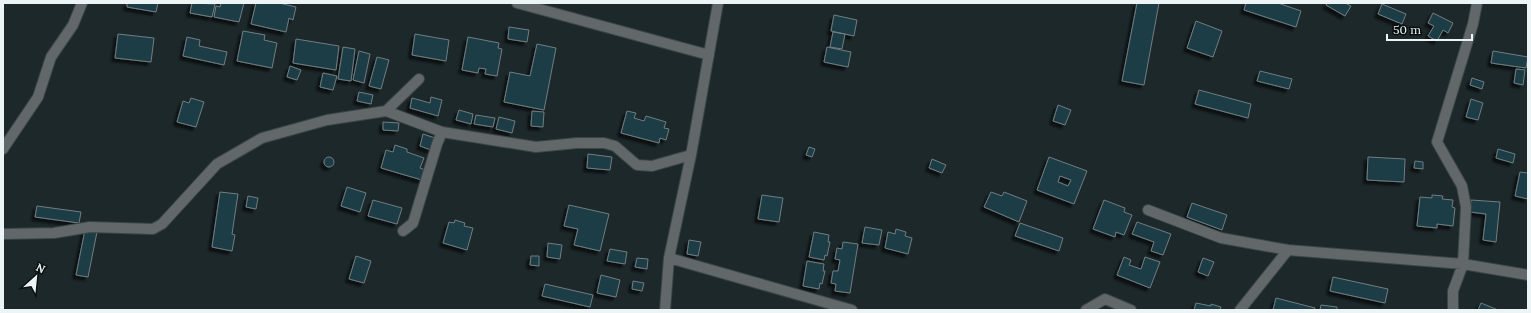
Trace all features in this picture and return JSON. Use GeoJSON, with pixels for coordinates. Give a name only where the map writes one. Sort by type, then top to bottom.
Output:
{"type":"FeatureCollection","features":[{"type":"Feature","properties":{"kind":"street"},"geometry":{"type":"LineString","coordinates":[[3,149],[38,97],[51,57],[73,25],[82,3]]}},
{"type":"Feature","properties":{"kind":"street"},"geometry":{"type":"LineString","coordinates":[[517,3],[709,55]]}},
{"type":"Feature","properties":{"kind":"street"},"geometry":{"type":"LineString","coordinates":[[665,310],[669,258],[718,3]]}},
{"type":"Feature","properties":{"kind":"street"},"geometry":{"type":"LineString","coordinates":[[1453,310],[1453,291],[1463,264],[1466,207],[1462,186],[1437,142],[1473,24],[1477,3]]}},
{"type":"Feature","properties":{"kind":"street"},"geometry":{"type":"LineString","coordinates":[[386,111],[419,79]]}},
{"type":"Feature","properties":{"kind":"street"},"geometry":{"type":"LineString","coordinates":[[3,234],[54,234],[90,227],[153,228],[162,224],[217,164],[262,138],[327,120],[386,111],[442,132],[536,147],[577,143],[604,143],[615,146],[637,165],[652,166],[690,155]]}},
{"type":"Feature","properties":{"kind":"street"},"geometry":{"type":"LineString","coordinates":[[403,231],[413,222],[442,132]]}},
{"type":"Feature","properties":{"kind":"street"},"geometry":{"type":"LineString","coordinates":[[1148,210],[1221,238],[1288,250],[1463,264],[1528,275]]}},
{"type":"Feature","properties":{"kind":"street"},"geometry":{"type":"LineString","coordinates":[[1240,310],[1288,250]]}},
{"type":"Feature","properties":{"kind":"street"},"geometry":{"type":"LineString","coordinates":[[669,258],[852,310]]}},
{"type":"Feature","properties":{"kind":"street"},"geometry":{"type":"LineString","coordinates":[[1086,310],[1105,299],[1131,310]]}},
{"type":"Feature","properties":{"kind":"building"},"geometry":{"type":"Polygon","coordinates":[[[127,3],[158,3],[156,12],[127,7],[127,3]]]}},
{"type":"Feature","properties":{"kind":"building"},"geometry":{"type":"Polygon","coordinates":[[[192,3],[215,4],[212,17],[190,13],[192,3]]]}},
{"type":"Feature","properties":{"kind":"building"},"geometry":{"type":"Polygon","coordinates":[[[221,3],[244,3],[239,22],[214,17],[216,6],[220,7],[221,3]]]}},
{"type":"Feature","properties":{"kind":"building"},"geometry":{"type":"Polygon","coordinates":[[[256,3],[279,3],[296,7],[293,20],[289,18],[286,32],[251,24],[256,3]]]}},
{"type":"Feature","properties":{"kind":"building"},"geometry":{"type":"Polygon","coordinates":[[[1137,3],[1159,3],[1144,85],[1122,81],[1137,3]]]}},
{"type":"Feature","properties":{"kind":"building"},"geometry":{"type":"Polygon","coordinates":[[[1246,3],[1278,3],[1301,11],[1296,27],[1244,10],[1246,3]]]}},
{"type":"Feature","properties":{"kind":"building"},"geometry":{"type":"Polygon","coordinates":[[[1327,3],[1345,3],[1351,6],[1345,16],[1326,5],[1327,3]]]}},
{"type":"Feature","properties":{"kind":"building"},"geometry":{"type":"Polygon","coordinates":[[[1382,4],[1406,14],[1402,24],[1378,14],[1382,4]]]}},
{"type":"Feature","properties":{"kind":"building"},"geometry":{"type":"Polygon","coordinates":[[[1433,13],[1453,23],[1448,33],[1443,30],[1437,41],[1428,36],[1434,26],[1428,23],[1433,13]]]}},
{"type":"Feature","properties":{"kind":"building"},"geometry":{"type":"Polygon","coordinates":[[[834,15],[857,20],[854,36],[831,31],[834,15]]]}},
{"type":"Feature","properties":{"kind":"building"},"geometry":{"type":"Polygon","coordinates":[[[1196,21],[1222,31],[1213,57],[1187,48],[1196,21]]]}},
{"type":"Feature","properties":{"kind":"building"},"geometry":{"type":"Polygon","coordinates":[[[509,27],[529,30],[527,42],[508,39],[509,27]]]}},
{"type":"Feature","properties":{"kind":"building"},"geometry":{"type":"Polygon","coordinates":[[[243,31],[265,35],[264,40],[277,43],[272,68],[237,61],[243,31]]]}},
{"type":"Feature","properties":{"kind":"building"},"geometry":{"type":"Polygon","coordinates":[[[833,32],[845,34],[842,49],[830,47],[833,32]]]}},
{"type":"Feature","properties":{"kind":"building"},"geometry":{"type":"Polygon","coordinates":[[[118,34],[154,38],[151,62],[115,58],[118,34]]]}},
{"type":"Feature","properties":{"kind":"building"},"geometry":{"type":"Polygon","coordinates":[[[415,34],[449,40],[446,61],[412,55],[415,34]]]}},
{"type":"Feature","properties":{"kind":"building"},"geometry":{"type":"Polygon","coordinates":[[[187,37],[200,40],[199,46],[227,52],[224,65],[183,56],[187,37]]]}},
{"type":"Feature","properties":{"kind":"building"},"geometry":{"type":"Polygon","coordinates":[[[468,37],[499,43],[498,48],[502,49],[497,76],[485,74],[486,69],[479,68],[478,73],[462,70],[468,37]]]}},
{"type":"Feature","properties":{"kind":"building"},"geometry":{"type":"Polygon","coordinates":[[[296,39],[339,46],[336,70],[293,63],[296,39]]]}},
{"type":"Feature","properties":{"kind":"building"},"geometry":{"type":"Polygon","coordinates":[[[537,44],[556,48],[544,110],[504,102],[510,72],[530,76],[537,44]]]}},
{"type":"Feature","properties":{"kind":"building"},"geometry":{"type":"Polygon","coordinates":[[[343,47],[355,49],[351,81],[338,79],[343,47]]]}},
{"type":"Feature","properties":{"kind":"building"},"geometry":{"type":"Polygon","coordinates":[[[827,47],[851,52],[848,67],[824,62],[827,47]]]}},
{"type":"Feature","properties":{"kind":"building"},"geometry":{"type":"Polygon","coordinates":[[[359,51],[370,54],[364,83],[353,80],[359,51]]]}},
{"type":"Feature","properties":{"kind":"building"},"geometry":{"type":"Polygon","coordinates":[[[1493,51],[1528,57],[1526,68],[1491,63],[1493,51]]]}},
{"type":"Feature","properties":{"kind":"building"},"geometry":{"type":"Polygon","coordinates":[[[377,57],[389,60],[381,89],[369,86],[377,57]]]}},
{"type":"Feature","properties":{"kind":"building"},"geometry":{"type":"Polygon","coordinates":[[[290,66],[301,70],[297,80],[287,77],[290,66]]]}},
{"type":"Feature","properties":{"kind":"building"},"geometry":{"type":"Polygon","coordinates":[[[1516,69],[1525,70],[1523,85],[1514,83],[1516,69]]]}},
{"type":"Feature","properties":{"kind":"building"},"geometry":{"type":"Polygon","coordinates":[[[1260,71],[1292,79],[1289,89],[1257,81],[1260,71]]]}},
{"type":"Feature","properties":{"kind":"building"},"geometry":{"type":"Polygon","coordinates":[[[323,73],[337,76],[333,90],[320,87],[323,73]]]}},
{"type":"Feature","properties":{"kind":"building"},"geometry":{"type":"Polygon","coordinates":[[[1472,78],[1484,82],[1482,89],[1470,85],[1472,78]]]}},
{"type":"Feature","properties":{"kind":"building"},"geometry":{"type":"Polygon","coordinates":[[[1199,90],[1251,104],[1248,118],[1195,104],[1199,90]]]}},
{"type":"Feature","properties":{"kind":"building"},"geometry":{"type":"Polygon","coordinates":[[[359,92],[373,95],[371,104],[357,101],[359,92]]]}},
{"type":"Feature","properties":{"kind":"building"},"geometry":{"type":"Polygon","coordinates":[[[431,97],[442,100],[438,116],[410,108],[412,98],[430,103],[431,97]]]}},
{"type":"Feature","properties":{"kind":"building"},"geometry":{"type":"Polygon","coordinates":[[[191,98],[204,102],[196,127],[177,122],[183,101],[189,103],[191,98]]]}},
{"type":"Feature","properties":{"kind":"building"},"geometry":{"type":"Polygon","coordinates":[[[1471,99],[1483,103],[1478,120],[1466,117],[1471,99]]]}},
{"type":"Feature","properties":{"kind":"building"},"geometry":{"type":"Polygon","coordinates":[[[1058,105],[1071,110],[1065,125],[1053,121],[1058,105]]]}},
{"type":"Feature","properties":{"kind":"building"},"geometry":{"type":"Polygon","coordinates":[[[459,110],[473,114],[471,124],[456,120],[459,110]]]}},
{"type":"Feature","properties":{"kind":"building"},"geometry":{"type":"Polygon","coordinates":[[[532,111],[544,112],[543,127],[531,126],[532,111]]]}},
{"type":"Feature","properties":{"kind":"building"},"geometry":{"type":"Polygon","coordinates":[[[627,111],[636,113],[634,118],[644,121],[646,116],[666,122],[664,128],[669,129],[666,140],[660,138],[659,143],[621,133],[627,111]]]}},
{"type":"Feature","properties":{"kind":"building"},"geometry":{"type":"Polygon","coordinates":[[[476,115],[495,118],[493,127],[474,124],[476,115]]]}},
{"type":"Feature","properties":{"kind":"building"},"geometry":{"type":"Polygon","coordinates":[[[499,117],[515,121],[512,133],[496,129],[499,117]]]}},
{"type":"Feature","properties":{"kind":"building"},"geometry":{"type":"Polygon","coordinates":[[[383,122],[399,123],[398,131],[383,130],[383,122]]]}},
{"type":"Feature","properties":{"kind":"building"},"geometry":{"type":"Polygon","coordinates":[[[423,134],[435,138],[431,150],[420,146],[423,134]]]}},
{"type":"Feature","properties":{"kind":"building"},"geometry":{"type":"Polygon","coordinates":[[[395,145],[407,149],[407,152],[424,158],[420,168],[425,170],[422,180],[381,168],[386,150],[393,152],[395,145]]]}},
{"type":"Feature","properties":{"kind":"building"},"geometry":{"type":"Polygon","coordinates":[[[809,147],[815,149],[812,157],[806,155],[809,147]]]}},
{"type":"Feature","properties":{"kind":"building"},"geometry":{"type":"Polygon","coordinates":[[[1498,149],[1515,154],[1513,163],[1496,158],[1498,149]]]}},
{"type":"Feature","properties":{"kind":"building"},"geometry":{"type":"Polygon","coordinates":[[[588,154],[612,157],[610,170],[587,168],[588,154]]]}},
{"type":"Feature","properties":{"kind":"building"},"geometry":{"type":"Polygon","coordinates":[[[327,157],[331,157],[334,162],[331,167],[327,167],[324,164],[324,160],[327,157]]]}},
{"type":"Feature","properties":{"kind":"building"},"geometry":{"type":"Polygon","coordinates":[[[1049,157],[1087,171],[1074,204],[1037,190],[1049,157]],[[1060,176],[1058,182],[1068,186],[1071,180],[1060,176]]]}},
{"type":"Feature","properties":{"kind":"building"},"geometry":{"type":"Polygon","coordinates":[[[1368,157],[1405,159],[1404,182],[1367,180],[1368,157]]]}},
{"type":"Feature","properties":{"kind":"building"},"geometry":{"type":"Polygon","coordinates":[[[932,159],[946,165],[942,173],[929,168],[932,159]]]}},
{"type":"Feature","properties":{"kind":"building"},"geometry":{"type":"Polygon","coordinates":[[[1415,161],[1423,162],[1423,169],[1414,168],[1415,161]]]}},
{"type":"Feature","properties":{"kind":"building"},"geometry":{"type":"Polygon","coordinates":[[[1520,172],[1528,173],[1528,199],[1515,196],[1520,172]]]}},
{"type":"Feature","properties":{"kind":"building"},"geometry":{"type":"Polygon","coordinates":[[[347,187],[366,193],[360,212],[341,206],[347,187]]]}},
{"type":"Feature","properties":{"kind":"building"},"geometry":{"type":"Polygon","coordinates":[[[220,192],[238,194],[232,234],[235,235],[232,251],[212,247],[220,192]]]}},
{"type":"Feature","properties":{"kind":"building"},"geometry":{"type":"Polygon","coordinates":[[[991,192],[1002,196],[1004,192],[1027,201],[1019,222],[984,207],[991,192]]]}},
{"type":"Feature","properties":{"kind":"building"},"geometry":{"type":"Polygon","coordinates":[[[762,195],[783,198],[779,222],[758,219],[762,195]]]}},
{"type":"Feature","properties":{"kind":"building"},"geometry":{"type":"Polygon","coordinates":[[[1432,195],[1443,196],[1442,199],[1453,200],[1452,207],[1455,208],[1453,226],[1437,224],[1437,228],[1417,226],[1420,197],[1432,198],[1432,195]]]}},
{"type":"Feature","properties":{"kind":"building"},"geometry":{"type":"Polygon","coordinates":[[[248,196],[258,198],[256,209],[246,207],[248,196]]]}},
{"type":"Feature","properties":{"kind":"building"},"geometry":{"type":"Polygon","coordinates":[[[373,200],[402,208],[397,224],[368,216],[373,200]]]}},
{"type":"Feature","properties":{"kind":"building"},"geometry":{"type":"Polygon","coordinates":[[[1104,200],[1125,208],[1124,212],[1132,215],[1124,235],[1116,232],[1115,237],[1093,229],[1104,200]]]}},
{"type":"Feature","properties":{"kind":"building"},"geometry":{"type":"Polygon","coordinates":[[[1471,200],[1500,202],[1496,242],[1483,240],[1486,214],[1470,212],[1471,200]]]}},
{"type":"Feature","properties":{"kind":"building"},"geometry":{"type":"Polygon","coordinates":[[[1192,203],[1227,215],[1222,230],[1187,217],[1192,203]]]}},
{"type":"Feature","properties":{"kind":"building"},"geometry":{"type":"Polygon","coordinates":[[[569,205],[609,214],[600,251],[574,245],[578,229],[564,226],[569,205]]]}},
{"type":"Feature","properties":{"kind":"building"},"geometry":{"type":"Polygon","coordinates":[[[37,206],[81,212],[79,223],[35,217],[37,206]]]}},
{"type":"Feature","properties":{"kind":"building"},"geometry":{"type":"Polygon","coordinates":[[[455,220],[465,223],[464,226],[473,228],[467,250],[443,243],[449,222],[454,223],[455,220]]]}},
{"type":"Feature","properties":{"kind":"building"},"geometry":{"type":"Polygon","coordinates":[[[1137,222],[1171,234],[1163,255],[1151,251],[1154,242],[1132,234],[1137,222]]]}},
{"type":"Feature","properties":{"kind":"building"},"geometry":{"type":"Polygon","coordinates":[[[1020,223],[1063,238],[1059,251],[1015,236],[1020,223]]]}},
{"type":"Feature","properties":{"kind":"building"},"geometry":{"type":"Polygon","coordinates":[[[865,227],[882,230],[879,245],[862,243],[865,227]]]}},
{"type":"Feature","properties":{"kind":"building"},"geometry":{"type":"Polygon","coordinates":[[[896,229],[906,232],[905,236],[912,238],[908,254],[885,248],[888,232],[895,234],[896,229]]]}},
{"type":"Feature","properties":{"kind":"building"},"geometry":{"type":"Polygon","coordinates":[[[85,230],[97,232],[88,277],[76,275],[85,230]]]}},
{"type":"Feature","properties":{"kind":"building"},"geometry":{"type":"Polygon","coordinates":[[[814,232],[829,235],[828,242],[830,242],[827,256],[825,255],[824,260],[809,257],[814,232]]]}},
{"type":"Feature","properties":{"kind":"building"},"geometry":{"type":"Polygon","coordinates":[[[689,240],[701,242],[698,256],[687,254],[689,240]]]}},
{"type":"Feature","properties":{"kind":"building"},"geometry":{"type":"Polygon","coordinates":[[[843,242],[858,244],[850,293],[835,291],[836,284],[831,283],[833,271],[838,271],[840,260],[835,259],[837,248],[842,249],[843,242]]]}},
{"type":"Feature","properties":{"kind":"building"},"geometry":{"type":"Polygon","coordinates":[[[548,243],[562,245],[560,259],[547,257],[548,243]]]}},
{"type":"Feature","properties":{"kind":"building"},"geometry":{"type":"Polygon","coordinates":[[[610,249],[627,252],[625,264],[607,261],[610,249]]]}},
{"type":"Feature","properties":{"kind":"building"},"geometry":{"type":"Polygon","coordinates":[[[356,256],[371,261],[364,283],[349,279],[356,256]]]}},
{"type":"Feature","properties":{"kind":"building"},"geometry":{"type":"Polygon","coordinates":[[[531,256],[539,256],[539,266],[530,265],[531,256]]]}},
{"type":"Feature","properties":{"kind":"building"},"geometry":{"type":"Polygon","coordinates":[[[1124,257],[1131,260],[1129,265],[1141,269],[1145,257],[1160,262],[1150,288],[1117,275],[1124,257]]]}},
{"type":"Feature","properties":{"kind":"building"},"geometry":{"type":"Polygon","coordinates":[[[637,258],[648,259],[647,269],[635,267],[637,258]]]}},
{"type":"Feature","properties":{"kind":"building"},"geometry":{"type":"Polygon","coordinates":[[[1203,258],[1214,262],[1208,276],[1198,272],[1203,258]]]}},
{"type":"Feature","properties":{"kind":"building"},"geometry":{"type":"Polygon","coordinates":[[[807,261],[824,264],[823,271],[825,271],[822,284],[820,283],[819,289],[803,286],[807,261]]]}},
{"type":"Feature","properties":{"kind":"building"},"geometry":{"type":"Polygon","coordinates":[[[601,275],[620,280],[616,297],[597,293],[601,275]]]}},
{"type":"Feature","properties":{"kind":"building"},"geometry":{"type":"Polygon","coordinates":[[[1333,277],[1388,289],[1385,303],[1330,291],[1333,277]]]}},
{"type":"Feature","properties":{"kind":"building"},"geometry":{"type":"Polygon","coordinates":[[[633,281],[644,283],[642,291],[632,289],[633,281]]]}},
{"type":"Feature","properties":{"kind":"building"},"geometry":{"type":"Polygon","coordinates":[[[545,284],[593,295],[590,307],[542,296],[545,284]]]}},
{"type":"Feature","properties":{"kind":"building"},"geometry":{"type":"Polygon","coordinates":[[[1276,298],[1315,308],[1314,310],[1273,310],[1276,298]]]}},
{"type":"Feature","properties":{"kind":"building"},"geometry":{"type":"Polygon","coordinates":[[[1196,303],[1211,306],[1211,304],[1221,307],[1220,310],[1194,310],[1196,303]]]}},
{"type":"Feature","properties":{"kind":"building"},"geometry":{"type":"Polygon","coordinates":[[[1481,303],[1498,310],[1478,310],[1481,303]]]}},
{"type":"Feature","properties":{"kind":"building"},"geometry":{"type":"Polygon","coordinates":[[[1321,305],[1337,307],[1337,310],[1320,310],[1321,305]]]}}]}
